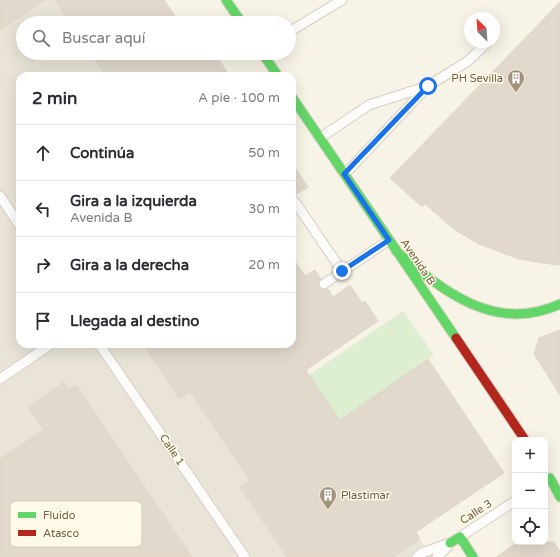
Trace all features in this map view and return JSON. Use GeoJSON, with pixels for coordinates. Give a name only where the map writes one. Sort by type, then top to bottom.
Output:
{"type":"FeatureCollection","features":[{"type":"Feature","properties":{"kind":"main road"},"geometry":{"type":"LineString","coordinates":[[226,0],[237,16]]}},
{"type":"Feature","properties":{"kind":"main road"},"geometry":{"type":"LineString","coordinates":[[267,60],[275,72]]}},
{"type":"Feature","properties":{"kind":"main road","name":"Avenida B"},"geometry":{"type":"LineString","coordinates":[[296,103],[522,437]]}},
{"type":"Feature","properties":{"kind":"main road"},"geometry":{"type":"LineString","coordinates":[[396,251],[441,289],[488,311],[504,314],[537,312],[560,304]]}},
{"type":"Feature","properties":{"kind":"main road"},"geometry":{"type":"LineString","coordinates":[[548,478],[560,497]]}},
{"type":"Feature","properties":{"kind":"main road"},"geometry":{"type":"LineString","coordinates":[[460,537],[473,557]]}},
{"type":"Feature","properties":{"kind":"main road","name":"Calle 3"},"geometry":{"type":"LineString","coordinates":[[450,543],[460,537]]}},
{"type":"Feature","properties":{"kind":"lane"},"geometry":{"type":"LineString","coordinates":[[296,28],[342,0]]}},
{"type":"Feature","properties":{"kind":"lane"},"geometry":{"type":"LineString","coordinates":[[320,138],[369,105],[428,86],[468,61],[482,48]]}},
{"type":"Feature","properties":{"kind":"lane"},"geometry":{"type":"LineString","coordinates":[[344,174],[428,86]]}},
{"type":"Feature","properties":{"kind":"lane"},"geometry":{"type":"LineString","coordinates":[[0,196],[16,220]]}},
{"type":"Feature","properties":{"kind":"lane"},"geometry":{"type":"LineString","coordinates":[[296,203],[342,271]]}},
{"type":"Feature","properties":{"kind":"lane"},"geometry":{"type":"LineString","coordinates":[[324,284],[389,240]]}},
{"type":"Feature","properties":{"kind":"lane"},"geometry":{"type":"LineString","coordinates":[[0,367],[3,377],[45,348]]}},
{"type":"Feature","properties":{"kind":"lane","name":"Calle 1"},"geometry":{"type":"LineString","coordinates":[[102,348],[245,557]]}},
{"type":"Feature","properties":{"kind":"lane","name":"Calle 3"},"geometry":{"type":"LineString","coordinates":[[460,537],[512,503]]}},
{"type":"Feature","properties":{"kind":"lane","name":"Calle 3"},"geometry":{"type":"LineString","coordinates":[[417,557],[422,553],[450,543]]}},
{"type":"Feature","properties":{"kind":"lane","name":"Calle 3"},"geometry":{"type":"LineString","coordinates":[[437,557],[450,543]]}},
{"type":"Feature","properties":{"kind":"shaded area"},"geometry":{"type":"Polygon","coordinates":[[[0,0],[55,0],[66,16],[16,16],[16,60],[96,60],[103,72],[16,72],[16,348],[291,348],[432,557],[0,557],[0,0]]]}},
{"type":"Feature","properties":{"kind":"green space"},"geometry":{"type":"Polygon","coordinates":[[[403,311],[434,355],[340,420],[309,375],[403,311]]]}},
{"type":"Feature","properties":{"kind":"building"},"geometry":{"type":"Polygon","coordinates":[[[0,0],[44,0],[21,16],[16,16],[16,19],[0,30],[0,0]]]}},
{"type":"Feature","properties":{"kind":"building"},"geometry":{"type":"Polygon","coordinates":[[[55,0],[164,0],[175,16],[66,16],[55,0]]]}},
{"type":"Feature","properties":{"kind":"building","name":"PH Sevilla"},"geometry":{"type":"Polygon","coordinates":[[[560,2],[560,265],[519,259],[479,244],[455,230],[425,204],[422,207],[390,178],[560,2]]]}},
{"type":"Feature","properties":{"kind":"building"},"geometry":{"type":"Polygon","coordinates":[[[96,60],[219,60],[227,72],[103,72],[96,60]]]}},
{"type":"Feature","properties":{"kind":"building"},"geometry":{"type":"Polygon","coordinates":[[[296,169],[308,187],[296,194],[296,169]]]}},
{"type":"Feature","properties":{"kind":"building"},"geometry":{"type":"Polygon","coordinates":[[[296,263],[305,276],[315,270],[321,279],[318,282],[319,288],[324,290],[328,289],[333,297],[350,285],[362,303],[365,301],[378,321],[306,370],[340,420],[428,359],[504,473],[416,532],[420,539],[393,557],[287,557],[240,487],[250,480],[190,392],[180,399],[146,348],[296,348],[296,263]]]}},
{"type":"Feature","properties":{"kind":"building"},"geometry":{"type":"Polygon","coordinates":[[[560,330],[560,395],[534,354],[539,338],[560,330]]]}},
{"type":"Feature","properties":{"kind":"building"},"geometry":{"type":"Polygon","coordinates":[[[64,382],[69,390],[76,385],[192,557],[0,557],[0,459],[44,430],[28,407],[64,382]]]}},
{"type":"Feature","properties":{"kind":"building"},"geometry":{"type":"Polygon","coordinates":[[[548,542],[554,542],[560,551],[560,557],[496,557],[514,545],[548,545],[548,542]]]}},
{"type":"Feature","properties":{"kind":"traffic: fast"},"geometry":{"type":"LineString","coordinates":[[226,0],[237,16]]}},
{"type":"Feature","properties":{"kind":"traffic: fast"},"geometry":{"type":"LineString","coordinates":[[267,60],[275,72]]}},
{"type":"Feature","properties":{"kind":"traffic: fast"},"geometry":{"type":"LineString","coordinates":[[296,103],[456,338]]}},
{"type":"Feature","properties":{"kind":"traffic: fast"},"geometry":{"type":"LineString","coordinates":[[396,251],[451,293],[471,304],[492,311],[514,314],[536,312],[560,304]]}},
{"type":"Feature","properties":{"kind":"traffic: fast"},"geometry":{"type":"LineString","coordinates":[[550,478],[560,497]]}},
{"type":"Feature","properties":{"kind":"traffic: fast"},"geometry":{"type":"LineString","coordinates":[[450,543],[460,537],[473,557]]}},
{"type":"Feature","properties":{"kind":"traffic: jam"},"geometry":{"type":"LineString","coordinates":[[456,338],[523,437]]}},
{"type":"Feature","properties":{"kind":"place","name":"PH Sevilla"},"geometry":{"type":"Point","coordinates":[516,93]}},
{"type":"Feature","properties":{"kind":"place","name":"Plastimar"},"geometry":{"type":"Point","coordinates":[328,510]}},
{"type":"Feature","properties":{"kind":"route"},"geometry":{"type":"LineString","coordinates":[[342,271],[389,240],[344,174],[428,86]]}}]}
